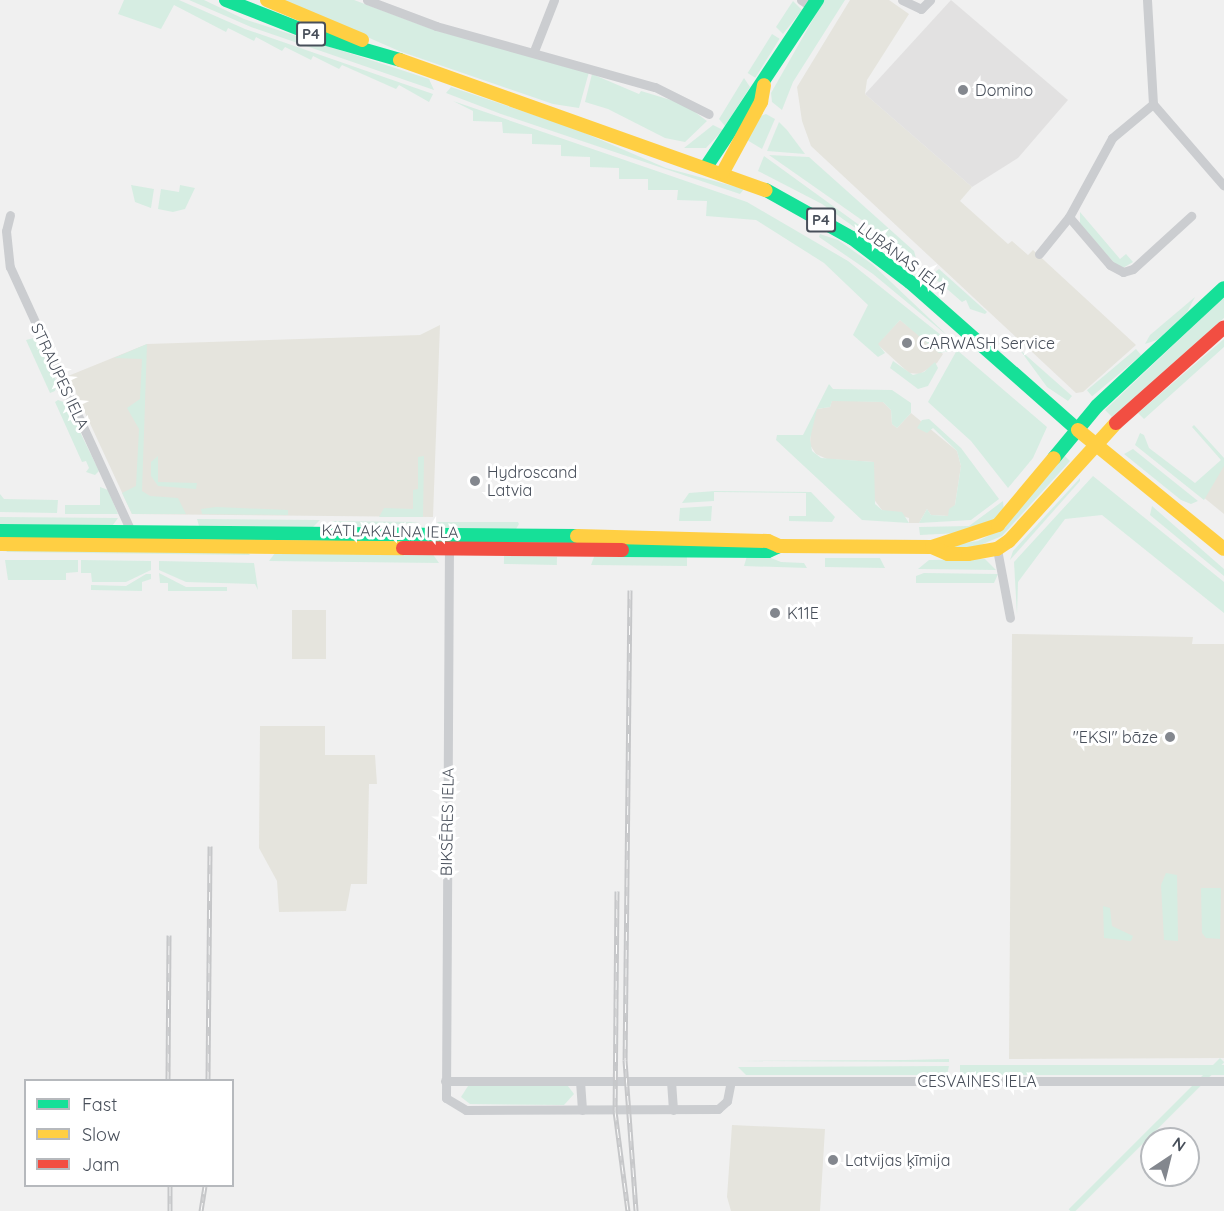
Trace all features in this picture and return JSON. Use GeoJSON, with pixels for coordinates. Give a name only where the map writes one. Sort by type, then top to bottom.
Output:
{"type":"FeatureCollection","features":[{"type":"Feature","properties":{"kind":"main road","name":"LUBĀNAS IELA"},"geometry":{"type":"LineString","coordinates":[[226,0],[320,37],[400,60],[760,185],[852,238],[950,315],[1096,445],[1224,549]]}},
{"type":"Feature","properties":{"kind":"main road","name":"LUBĀNAS IELA"},"geometry":{"type":"LineString","coordinates":[[267,0],[400,60]]}},
{"type":"Feature","properties":{"kind":"main road"},"geometry":{"type":"LineString","coordinates":[[723,172],[761,102],[764,85],[810,2]]}},
{"type":"Feature","properties":{"kind":"main road"},"geometry":{"type":"LineString","coordinates":[[706,167],[751,94],[764,85]]}},
{"type":"Feature","properties":{"kind":"main road","name":"KATLAKALNA IELA"},"geometry":{"type":"LineString","coordinates":[[0,544],[50,538],[132,533],[768,551],[779,546],[932,547],[998,525],[1097,406],[1224,288]]}},
{"type":"Feature","properties":{"kind":"main road"},"geometry":{"type":"LineString","coordinates":[[997,549],[1018,533],[1096,445],[1224,327]]}},
{"type":"Feature","properties":{"kind":"main road","name":"KATLAKALNA IELA"},"geometry":{"type":"LineString","coordinates":[[0,531],[50,538],[449,541]]}},
{"type":"Feature","properties":{"kind":"main road","name":"KATLAKALNA IELA"},"geometry":{"type":"LineString","coordinates":[[932,547],[948,554],[997,549]]}},
{"type":"Feature","properties":{"kind":"street"},"geometry":{"type":"LineString","coordinates":[[367,0],[436,26],[534,51],[655,87],[709,114]]}},
{"type":"Feature","properties":{"kind":"street"},"geometry":{"type":"LineString","coordinates":[[534,51],[554,0]]}},
{"type":"Feature","properties":{"kind":"street"},"geometry":{"type":"LineString","coordinates":[[902,0],[921,9],[930,0]]}},
{"type":"Feature","properties":{"kind":"street"},"geometry":{"type":"LineString","coordinates":[[1147,0],[1153,104],[1224,186]]}},
{"type":"Feature","properties":{"kind":"street"},"geometry":{"type":"LineString","coordinates":[[1039,254],[1069,217],[1112,138],[1153,104]]}},
{"type":"Feature","properties":{"kind":"street","name":"STRAUPES IELA"},"geometry":{"type":"LineString","coordinates":[[10,214],[6,231],[10,267],[132,533]]}},
{"type":"Feature","properties":{"kind":"street"},"geometry":{"type":"LineString","coordinates":[[1069,217],[1110,265],[1123,272],[1133,269],[1191,216]]}},
{"type":"Feature","properties":{"kind":"street","name":"BIKSĒRES IELA"},"geometry":{"type":"LineString","coordinates":[[449,541],[446,1098],[454,1106],[466,1110],[582,1110]]}},
{"type":"Feature","properties":{"kind":"street"},"geometry":{"type":"LineString","coordinates":[[997,549],[1010,618]]}},
{"type":"Feature","properties":{"kind":"street","name":"CESVAINES IELA"},"geometry":{"type":"LineString","coordinates":[[445,1080],[1224,1081]]}},
{"type":"Feature","properties":{"kind":"street"},"geometry":{"type":"LineString","coordinates":[[580,1081],[582,1110],[673,1110],[724,1107],[731,1082]]}},
{"type":"Feature","properties":{"kind":"street"},"geometry":{"type":"LineString","coordinates":[[671,1081],[673,1110]]}},
{"type":"Feature","properties":{"kind":"shaded area"},"geometry":{"type":"Polygon","coordinates":[[[850,0],[889,0],[909,14],[867,80],[865,94],[972,187],[960,201],[1008,244],[1012,241],[1028,255],[1033,250],[1136,345],[1083,392],[1076,393],[811,146],[802,121],[797,87],[850,0]]]}},
{"type":"Feature","properties":{"kind":"shaded area","name":"Domino"},"geometry":{"type":"Polygon","coordinates":[[[951,0],[1068,100],[1018,158],[972,187],[865,94],[951,0]]]}},
{"type":"Feature","properties":{"kind":"shaded area"},"geometry":{"type":"Polygon","coordinates":[[[900,320],[943,354],[937,363],[920,374],[909,373],[877,344],[900,320]]]}},
{"type":"Feature","properties":{"kind":"shaded area"},"geometry":{"type":"Polygon","coordinates":[[[440,325],[433,517],[132,514],[68,376],[147,344],[420,335],[440,325]]]}},
{"type":"Feature","properties":{"kind":"shaded area"},"geometry":{"type":"Polygon","coordinates":[[[832,400],[883,402],[891,410],[892,424],[897,428],[911,413],[957,451],[961,466],[955,505],[949,516],[931,515],[927,509],[919,523],[909,523],[909,518],[882,510],[873,498],[874,462],[827,459],[816,454],[810,445],[811,424],[817,409],[830,407],[832,400]]]}},
{"type":"Feature","properties":{"kind":"shaded area"},"geometry":{"type":"Polygon","coordinates":[[[1224,462],[1224,514],[1202,496],[1224,462]]]}},
{"type":"Feature","properties":{"kind":"shaded area"},"geometry":{"type":"Polygon","coordinates":[[[292,610],[326,610],[326,659],[292,659],[292,610]]]}},
{"type":"Feature","properties":{"kind":"shaded area"},"geometry":{"type":"Polygon","coordinates":[[[1012,634],[1193,637],[1192,644],[1224,644],[1224,1058],[1009,1059],[1012,634]]]}},
{"type":"Feature","properties":{"kind":"shaded area"},"geometry":{"type":"Polygon","coordinates":[[[260,726],[325,726],[325,755],[375,755],[377,784],[369,784],[367,884],[351,884],[346,911],[279,912],[277,881],[259,848],[260,726]]]}},
{"type":"Feature","properties":{"kind":"shaded area"},"geometry":{"type":"Polygon","coordinates":[[[732,1125],[825,1129],[820,1211],[731,1211],[727,1197],[732,1125]]]}},
{"type":"Feature","properties":{"kind":"green space"},"geometry":{"type":"Polygon","coordinates":[[[124,0],[179,0],[245,29],[433,94],[429,102],[399,85],[396,89],[342,65],[339,69],[313,56],[311,60],[285,47],[282,51],[256,37],[254,41],[228,28],[226,32],[174,5],[161,29],[118,14],[124,0]]]}},
{"type":"Feature","properties":{"kind":"green space"},"geometry":{"type":"Polygon","coordinates":[[[189,0],[204,0],[244,19],[429,79],[434,90],[251,27],[189,0]]]}},
{"type":"Feature","properties":{"kind":"green space"},"geometry":{"type":"Polygon","coordinates":[[[283,0],[354,0],[434,30],[589,72],[579,108],[553,104],[399,51],[283,0]]]}},
{"type":"Feature","properties":{"kind":"green space"},"geometry":{"type":"Polygon","coordinates":[[[824,0],[845,0],[793,82],[782,110],[772,102],[771,93],[824,0]]]}},
{"type":"Feature","properties":{"kind":"green space"},"geometry":{"type":"Polygon","coordinates":[[[793,1],[802,10],[783,34],[776,27],[793,1]]]}},
{"type":"Feature","properties":{"kind":"green space"},"geometry":{"type":"Polygon","coordinates":[[[772,34],[780,39],[755,78],[748,73],[772,34]]]}},
{"type":"Feature","properties":{"kind":"green space"},"geometry":{"type":"Polygon","coordinates":[[[592,74],[639,94],[641,91],[684,104],[707,121],[685,142],[665,138],[608,109],[585,102],[592,74]]]}},
{"type":"Feature","properties":{"kind":"green space"},"geometry":{"type":"Polygon","coordinates":[[[744,78],[750,87],[725,126],[719,119],[744,78]]]}},
{"type":"Feature","properties":{"kind":"green space"},"geometry":{"type":"Polygon","coordinates":[[[451,87],[573,128],[666,168],[744,189],[740,194],[501,114],[446,93],[451,87]]]}},
{"type":"Feature","properties":{"kind":"green space"},"geometry":{"type":"Polygon","coordinates":[[[453,101],[747,202],[848,261],[951,343],[949,351],[939,353],[900,320],[878,344],[885,353],[878,357],[853,335],[868,305],[824,263],[756,220],[706,216],[707,201],[677,200],[678,190],[648,190],[648,179],[619,179],[619,168],[590,167],[590,157],[561,156],[561,145],[532,144],[532,134],[503,133],[502,122],[473,121],[473,111],[453,101]]]}},
{"type":"Feature","properties":{"kind":"green space"},"geometry":{"type":"Polygon","coordinates":[[[766,114],[775,119],[762,149],[747,140],[761,116],[766,114]]]}},
{"type":"Feature","properties":{"kind":"green space"},"geometry":{"type":"Polygon","coordinates":[[[779,122],[787,130],[805,154],[767,151],[779,122]]]}},
{"type":"Feature","properties":{"kind":"green space"},"geometry":{"type":"Polygon","coordinates":[[[713,125],[723,130],[706,148],[684,148],[713,125]]]}},
{"type":"Feature","properties":{"kind":"green space"},"geometry":{"type":"Polygon","coordinates":[[[769,155],[809,157],[914,251],[916,258],[769,155]]]}},
{"type":"Feature","properties":{"kind":"green space"},"geometry":{"type":"Polygon","coordinates":[[[764,156],[913,264],[907,265],[822,204],[758,171],[764,156]]]}},
{"type":"Feature","properties":{"kind":"green space"},"geometry":{"type":"Polygon","coordinates":[[[131,185],[154,189],[151,208],[135,202],[131,185]]]}},
{"type":"Feature","properties":{"kind":"green space"},"geometry":{"type":"Polygon","coordinates":[[[180,185],[195,188],[185,209],[173,212],[158,209],[161,189],[179,192],[180,185]]]}},
{"type":"Feature","properties":{"kind":"green space"},"geometry":{"type":"Polygon","coordinates":[[[1080,212],[1120,259],[1126,254],[1133,262],[1123,268],[1116,265],[1080,224],[1080,212]]]}},
{"type":"Feature","properties":{"kind":"green space"},"geometry":{"type":"Polygon","coordinates":[[[820,234],[838,240],[872,264],[949,337],[873,274],[819,237],[820,234]]]}},
{"type":"Feature","properties":{"kind":"green space"},"geometry":{"type":"Polygon","coordinates":[[[939,269],[987,312],[985,314],[970,309],[966,300],[962,302],[931,275],[939,269]]]}},
{"type":"Feature","properties":{"kind":"green space"},"geometry":{"type":"Polygon","coordinates":[[[1195,297],[1185,316],[1157,340],[1145,344],[1150,335],[1195,297]]]}},
{"type":"Feature","properties":{"kind":"green space"},"geometry":{"type":"Polygon","coordinates":[[[1224,297],[1224,318],[1113,418],[1105,410],[1224,297]]]}},
{"type":"Feature","properties":{"kind":"green space"},"geometry":{"type":"Polygon","coordinates":[[[34,338],[57,382],[55,391],[50,393],[26,340],[34,338]]]}},
{"type":"Feature","properties":{"kind":"green space"},"geometry":{"type":"Polygon","coordinates":[[[1224,339],[1224,347],[1144,419],[1138,413],[1224,339]]]}},
{"type":"Feature","properties":{"kind":"green space"},"geometry":{"type":"Polygon","coordinates":[[[147,344],[142,491],[150,496],[178,498],[186,514],[132,514],[122,493],[136,486],[139,429],[127,408],[140,399],[142,359],[114,358],[147,344]]]}},
{"type":"Feature","properties":{"kind":"green space"},"geometry":{"type":"Polygon","coordinates":[[[1136,349],[1141,355],[1092,396],[1087,390],[1136,349]]]}},
{"type":"Feature","properties":{"kind":"green space"},"geometry":{"type":"Polygon","coordinates":[[[957,350],[1047,427],[1033,458],[1008,488],[971,441],[928,402],[957,350]]]}},
{"type":"Feature","properties":{"kind":"green space"},"geometry":{"type":"Polygon","coordinates":[[[1020,350],[1072,396],[1068,401],[1047,387],[1020,350]]]}},
{"type":"Feature","properties":{"kind":"green space"},"geometry":{"type":"Polygon","coordinates":[[[893,361],[913,375],[924,372],[935,362],[938,368],[928,386],[918,389],[890,368],[893,361]]]}},
{"type":"Feature","properties":{"kind":"green space"},"geometry":{"type":"Polygon","coordinates":[[[829,384],[833,389],[892,390],[911,403],[911,413],[897,428],[892,424],[891,410],[883,402],[832,401],[830,407],[817,409],[810,439],[812,451],[821,458],[874,462],[875,504],[882,510],[902,512],[909,523],[862,520],[776,440],[777,435],[803,435],[829,384]]]}},
{"type":"Feature","properties":{"kind":"green space"},"geometry":{"type":"Polygon","coordinates":[[[58,400],[66,403],[99,471],[95,475],[86,472],[89,468],[86,461],[82,462],[55,402],[58,400]]]}},
{"type":"Feature","properties":{"kind":"green space"},"geometry":{"type":"Polygon","coordinates":[[[929,419],[961,448],[999,499],[971,520],[919,523],[927,509],[931,515],[948,516],[949,509],[955,505],[961,466],[957,451],[933,428],[927,433],[917,428],[922,420],[929,419]]]}},
{"type":"Feature","properties":{"kind":"green space"},"geometry":{"type":"Polygon","coordinates":[[[1194,425],[1224,458],[1224,466],[1204,500],[1135,445],[1140,433],[1144,435],[1149,448],[1195,483],[1221,460],[1192,427],[1194,425]]]}},
{"type":"Feature","properties":{"kind":"green space"},"geometry":{"type":"Polygon","coordinates":[[[1133,449],[1198,501],[1191,504],[1181,500],[1124,454],[1133,449]]]}},
{"type":"Feature","properties":{"kind":"green space"},"geometry":{"type":"Polygon","coordinates":[[[1064,455],[1070,461],[1002,536],[978,546],[953,549],[951,545],[978,541],[1000,530],[1064,455]]]}},
{"type":"Feature","properties":{"kind":"green space"},"geometry":{"type":"Polygon","coordinates":[[[158,456],[158,482],[197,483],[196,489],[158,486],[151,476],[151,462],[158,456]]]}},
{"type":"Feature","properties":{"kind":"green space"},"geometry":{"type":"Polygon","coordinates":[[[424,456],[423,517],[379,517],[384,508],[413,509],[413,490],[418,489],[418,457],[424,456]]]}},
{"type":"Feature","properties":{"kind":"green space"},"geometry":{"type":"Polygon","coordinates":[[[1093,476],[1224,582],[1224,613],[1102,515],[1065,519],[1018,582],[1017,615],[1014,562],[1093,476]]]}},
{"type":"Feature","properties":{"kind":"green space"},"geometry":{"type":"Polygon","coordinates":[[[1080,478],[1080,481],[1010,560],[1013,551],[1080,478]]]}},
{"type":"Feature","properties":{"kind":"green space"},"geometry":{"type":"Polygon","coordinates":[[[100,487],[108,490],[118,514],[65,514],[65,505],[100,505],[100,487]]]}},
{"type":"Feature","properties":{"kind":"green space"},"geometry":{"type":"Polygon","coordinates":[[[715,491],[811,492],[835,517],[832,522],[789,521],[789,516],[806,516],[806,493],[714,492],[714,501],[682,503],[689,493],[715,491]]]}},
{"type":"Feature","properties":{"kind":"green space"},"geometry":{"type":"Polygon","coordinates":[[[0,494],[4,499],[58,500],[57,513],[0,512],[0,494]]]}},
{"type":"Feature","properties":{"kind":"green space"},"geometry":{"type":"Polygon","coordinates":[[[1003,501],[1004,511],[995,520],[959,533],[920,535],[919,527],[969,526],[1003,501]]]}},
{"type":"Feature","properties":{"kind":"green space"},"geometry":{"type":"Polygon","coordinates":[[[712,506],[711,521],[679,521],[680,508],[712,506]]]}},
{"type":"Feature","properties":{"kind":"green space"},"geometry":{"type":"Polygon","coordinates":[[[1152,506],[1224,569],[1224,576],[1150,515],[1152,506]]]}},
{"type":"Feature","properties":{"kind":"green space"},"geometry":{"type":"Polygon","coordinates":[[[216,507],[288,510],[288,515],[202,514],[201,509],[216,507]]]}},
{"type":"Feature","properties":{"kind":"green space"},"geometry":{"type":"Polygon","coordinates":[[[0,517],[118,518],[113,525],[0,525],[0,517]]]}},
{"type":"Feature","properties":{"kind":"green space"},"geometry":{"type":"Polygon","coordinates":[[[197,519],[320,520],[312,528],[199,526],[197,519]]]}},
{"type":"Feature","properties":{"kind":"green space"},"geometry":{"type":"Polygon","coordinates":[[[332,521],[420,522],[339,529],[332,521]]]}},
{"type":"Feature","properties":{"kind":"green space"},"geometry":{"type":"Polygon","coordinates":[[[437,522],[518,522],[519,524],[516,529],[443,529],[437,522]]]}},
{"type":"Feature","properties":{"kind":"green space"},"geometry":{"type":"Polygon","coordinates":[[[11,548],[247,552],[250,555],[6,552],[11,548]]]}},
{"type":"Feature","properties":{"kind":"green space"},"geometry":{"type":"Polygon","coordinates":[[[275,553],[432,553],[439,563],[269,561],[275,553]]]}},
{"type":"Feature","properties":{"kind":"green space"},"geometry":{"type":"Polygon","coordinates":[[[595,554],[687,557],[687,566],[591,565],[595,554]]]}},
{"type":"Feature","properties":{"kind":"green space"},"geometry":{"type":"Polygon","coordinates":[[[504,556],[557,557],[557,565],[504,564],[504,556]]]}},
{"type":"Feature","properties":{"kind":"green space"},"geometry":{"type":"Polygon","coordinates":[[[747,556],[766,556],[781,562],[804,563],[807,568],[744,566],[747,556]]]}},
{"type":"Feature","properties":{"kind":"green space"},"geometry":{"type":"Polygon","coordinates":[[[825,558],[880,558],[885,568],[825,567],[825,558]]]}},
{"type":"Feature","properties":{"kind":"green space"},"geometry":{"type":"Polygon","coordinates":[[[985,559],[996,570],[918,569],[929,560],[985,559]]]}},
{"type":"Feature","properties":{"kind":"green space"},"geometry":{"type":"Polygon","coordinates":[[[5,560],[78,560],[78,572],[66,573],[66,580],[8,580],[5,560]]]}},
{"type":"Feature","properties":{"kind":"green space"},"geometry":{"type":"Polygon","coordinates":[[[81,560],[151,561],[151,570],[126,582],[92,582],[91,573],[81,573],[81,560]]]}},
{"type":"Feature","properties":{"kind":"green space"},"geometry":{"type":"Polygon","coordinates":[[[159,561],[254,563],[258,590],[255,584],[186,582],[159,570],[159,561]]]}},
{"type":"Feature","properties":{"kind":"green space"},"geometry":{"type":"Polygon","coordinates":[[[159,573],[186,587],[227,587],[227,591],[168,591],[168,583],[160,583],[159,573]]]}},
{"type":"Feature","properties":{"kind":"green space"},"geometry":{"type":"Polygon","coordinates":[[[924,573],[998,574],[994,583],[916,583],[916,576],[924,573]]]}},
{"type":"Feature","properties":{"kind":"green space"},"geometry":{"type":"Polygon","coordinates":[[[146,574],[151,574],[151,579],[142,582],[142,591],[91,590],[91,585],[126,586],[146,574]]]}},
{"type":"Feature","properties":{"kind":"green space"},"geometry":{"type":"Polygon","coordinates":[[[1166,873],[1177,875],[1178,941],[1164,940],[1161,885],[1166,873]]]}},
{"type":"Feature","properties":{"kind":"green space"},"geometry":{"type":"Polygon","coordinates":[[[1201,888],[1221,888],[1220,939],[1206,938],[1202,933],[1201,888]]]}},
{"type":"Feature","properties":{"kind":"green space"},"geometry":{"type":"Polygon","coordinates":[[[1103,906],[1110,908],[1112,926],[1133,936],[1131,941],[1104,938],[1103,906]]]}},
{"type":"Feature","properties":{"kind":"green space"},"geometry":{"type":"Polygon","coordinates":[[[1220,1058],[1224,1062],[1159,1127],[1151,1127],[1220,1058]]]}},
{"type":"Feature","properties":{"kind":"green space"},"geometry":{"type":"Polygon","coordinates":[[[949,1059],[949,1062],[737,1061],[905,1060],[949,1059]]]}},
{"type":"Feature","properties":{"kind":"green space"},"geometry":{"type":"Polygon","coordinates":[[[960,1065],[1224,1065],[1224,1075],[960,1075],[960,1065]]]}},
{"type":"Feature","properties":{"kind":"green space"},"geometry":{"type":"Polygon","coordinates":[[[949,1066],[947,1075],[746,1075],[738,1067],[949,1066]]]}},
{"type":"Feature","properties":{"kind":"green space"},"geometry":{"type":"Polygon","coordinates":[[[468,1086],[568,1086],[574,1094],[564,1105],[470,1104],[461,1097],[468,1086]]]}},
{"type":"Feature","properties":{"kind":"green space"},"geometry":{"type":"Polygon","coordinates":[[[1140,1138],[1140,1146],[1075,1211],[1069,1209],[1140,1138]]]}},
{"type":"Feature","properties":{"kind":"railway"},"geometry":{"type":"LineString","coordinates":[[630,590],[625,1060],[636,1211]]}},
{"type":"Feature","properties":{"kind":"railway"},"geometry":{"type":"LineString","coordinates":[[208,1079],[210,846]]}},
{"type":"Feature","properties":{"kind":"railway"},"geometry":{"type":"LineString","coordinates":[[617,891],[615,1111],[628,1211]]}},
{"type":"Feature","properties":{"kind":"railway"},"geometry":{"type":"LineString","coordinates":[[168,1079],[169,935]]}},
{"type":"Feature","properties":{"kind":"railway"},"geometry":{"type":"LineString","coordinates":[[170,1187],[170,1211]]}},
{"type":"Feature","properties":{"kind":"railway"},"geometry":{"type":"LineString","coordinates":[[201,1211],[205,1187]]}},
{"type":"Feature","properties":{"kind":"traffic: fast"},"geometry":{"type":"LineString","coordinates":[[226,0],[320,37],[400,60]]}},
{"type":"Feature","properties":{"kind":"traffic: fast"},"geometry":{"type":"LineString","coordinates":[[706,167],[817,0]]}},
{"type":"Feature","properties":{"kind":"traffic: fast"},"geometry":{"type":"LineString","coordinates":[[766,190],[852,238],[910,282],[1078,430]]}},
{"type":"Feature","properties":{"kind":"traffic: fast"},"geometry":{"type":"LineString","coordinates":[[1054,458],[1097,406],[1224,288]]}},
{"type":"Feature","properties":{"kind":"traffic: fast"},"geometry":{"type":"LineString","coordinates":[[0,531],[577,536]]}},
{"type":"Feature","properties":{"kind":"traffic: fast"},"geometry":{"type":"LineString","coordinates":[[622,550],[768,551],[779,546]]}},
{"type":"Feature","properties":{"kind":"traffic: slow"},"geometry":{"type":"LineString","coordinates":[[267,0],[362,40]]}},
{"type":"Feature","properties":{"kind":"traffic: slow"},"geometry":{"type":"LineString","coordinates":[[400,60],[766,190]]}},
{"type":"Feature","properties":{"kind":"traffic: slow"},"geometry":{"type":"LineString","coordinates":[[723,172],[761,102],[764,85]]}},
{"type":"Feature","properties":{"kind":"traffic: slow"},"geometry":{"type":"LineString","coordinates":[[932,547],[948,554],[968,554],[997,549],[1009,541],[1116,423]]}},
{"type":"Feature","properties":{"kind":"traffic: slow"},"geometry":{"type":"LineString","coordinates":[[1078,430],[1224,549]]}},
{"type":"Feature","properties":{"kind":"traffic: slow"},"geometry":{"type":"LineString","coordinates":[[577,536],[768,541],[779,546],[932,547],[998,525],[1054,458]]}},
{"type":"Feature","properties":{"kind":"traffic: slow"},"geometry":{"type":"LineString","coordinates":[[0,544],[403,548]]}},
{"type":"Feature","properties":{"kind":"traffic: jam"},"geometry":{"type":"LineString","coordinates":[[1116,423],[1224,327]]}},
{"type":"Feature","properties":{"kind":"traffic: jam"},"geometry":{"type":"LineString","coordinates":[[403,548],[622,550]]}},
{"type":"Feature","properties":{"kind":"place","name":"Domino"},"geometry":{"type":"Point","coordinates":[963,90]}},
{"type":"Feature","properties":{"kind":"place","name":"CARWASH Service"},"geometry":{"type":"Point","coordinates":[907,343]}},
{"type":"Feature","properties":{"kind":"place","name":"Hydroscand Latvia"},"geometry":{"type":"Point","coordinates":[475,481]}},
{"type":"Feature","properties":{"kind":"place","name":"K11E"},"geometry":{"type":"Point","coordinates":[775,613]}},
{"type":"Feature","properties":{"kind":"place","name":"\"EKSI\" bāze"},"geometry":{"type":"Point","coordinates":[1170,737]}},
{"type":"Feature","properties":{"kind":"place","name":"Latvijas ķīmija"},"geometry":{"type":"Point","coordinates":[833,1160]}}]}
